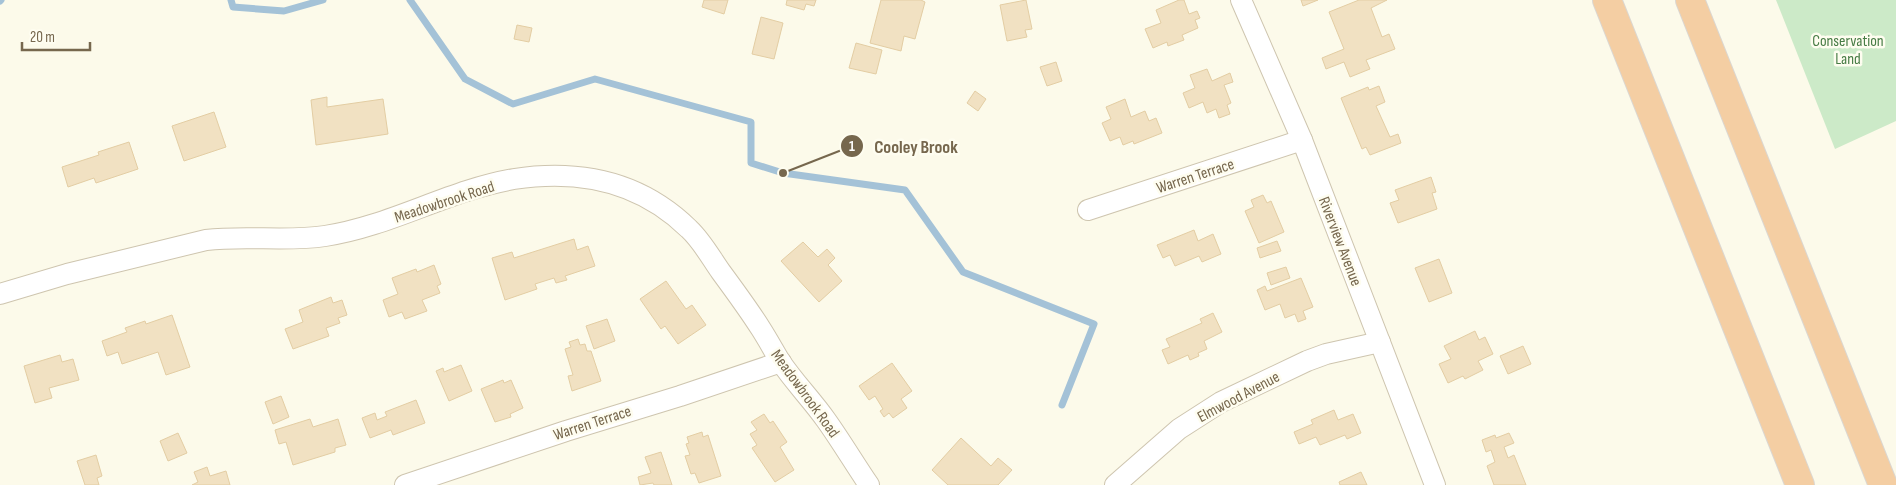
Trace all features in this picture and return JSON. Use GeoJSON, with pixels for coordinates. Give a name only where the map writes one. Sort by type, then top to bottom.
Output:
{"type":"FeatureCollection","features":[{"type":"Feature","properties":{"kind":"highway"},"geometry":{"type":"LineString","coordinates":[[1607,0],[1800,485]]}},
{"type":"Feature","properties":{"kind":"highway"},"geometry":{"type":"LineString","coordinates":[[1690,0],[1883,485]]}},
{"type":"Feature","properties":{"kind":"street","name":"Riverview Avenue"},"geometry":{"type":"LineString","coordinates":[[1241,0],[1302,140],[1435,485]]}},
{"type":"Feature","properties":{"kind":"street","name":"Warren Terrace"},"geometry":{"type":"LineString","coordinates":[[1088,210],[1302,140]]}},
{"type":"Feature","properties":{"kind":"street","name":"Meadowbrook Road"},"geometry":{"type":"LineString","coordinates":[[0,294],[206,240],[227,237],[277,238],[331,235],[394,218],[475,188],[515,179],[563,176],[588,178],[625,187],[648,197],[691,230],[748,310],[781,362],[825,419],[869,485]]}},
{"type":"Feature","properties":{"kind":"street","name":"Elmwood Avenue"},"geometry":{"type":"LineString","coordinates":[[1115,485],[1178,429],[1221,402],[1326,354],[1380,342]]}},
{"type":"Feature","properties":{"kind":"street","name":"Warren Terrace"},"geometry":{"type":"LineString","coordinates":[[404,485],[781,362]]}},
{"type":"Feature","properties":{"kind":"green space","name":"Conservation Land"},"geometry":{"type":"Polygon","coordinates":[[[1776,0],[1896,0],[1896,121],[1835,149],[1776,0]]]}},
{"type":"Feature","properties":{"kind":"building"},"geometry":{"type":"Polygon","coordinates":[[[704,0],[728,0],[724,14],[702,7],[704,0]]]}},
{"type":"Feature","properties":{"kind":"building"},"geometry":{"type":"Polygon","coordinates":[[[787,0],[816,0],[814,6],[806,4],[804,10],[786,5],[787,0]]]}},
{"type":"Feature","properties":{"kind":"building"},"geometry":{"type":"Polygon","coordinates":[[[881,0],[921,0],[925,2],[915,39],[904,36],[901,51],[870,43],[881,0]]]}},
{"type":"Feature","properties":{"kind":"building"},"geometry":{"type":"Polygon","coordinates":[[[1026,0],[1032,29],[1025,30],[1027,37],[1007,41],[1000,5],[1026,0]]]}},
{"type":"Feature","properties":{"kind":"building"},"geometry":{"type":"Polygon","coordinates":[[[1179,0],[1184,0],[1189,14],[1197,11],[1200,18],[1195,20],[1198,28],[1182,35],[1184,40],[1168,46],[1167,42],[1153,48],[1145,29],[1161,23],[1156,10],[1179,0]]]}},
{"type":"Feature","properties":{"kind":"building"},"geometry":{"type":"Polygon","coordinates":[[[1301,0],[1318,0],[1303,6],[1301,0]]]}},
{"type":"Feature","properties":{"kind":"building"},"geometry":{"type":"Polygon","coordinates":[[[1359,0],[1387,0],[1371,8],[1382,37],[1389,34],[1395,49],[1366,60],[1370,69],[1350,77],[1344,62],[1326,69],[1322,58],[1344,49],[1329,12],[1359,0]]]}},
{"type":"Feature","properties":{"kind":"building"},"geometry":{"type":"Polygon","coordinates":[[[761,17],[783,23],[774,59],[752,54],[761,17]]]}},
{"type":"Feature","properties":{"kind":"building"},"geometry":{"type":"Polygon","coordinates":[[[517,25],[532,28],[529,42],[514,39],[517,25]]]}},
{"type":"Feature","properties":{"kind":"building"},"geometry":{"type":"Polygon","coordinates":[[[856,43],[882,50],[876,74],[849,68],[856,43]]]}},
{"type":"Feature","properties":{"kind":"building"},"geometry":{"type":"Polygon","coordinates":[[[1056,62],[1062,81],[1047,86],[1040,67],[1056,62]]]}},
{"type":"Feature","properties":{"kind":"building"},"geometry":{"type":"Polygon","coordinates":[[[1207,69],[1212,81],[1230,73],[1233,82],[1224,85],[1231,103],[1227,105],[1230,114],[1219,118],[1216,109],[1207,113],[1203,102],[1189,108],[1183,93],[1195,88],[1190,75],[1207,69]]]}},
{"type":"Feature","properties":{"kind":"building"},"geometry":{"type":"Polygon","coordinates":[[[1379,86],[1385,102],[1376,106],[1390,137],[1398,134],[1401,143],[1370,155],[1366,147],[1362,149],[1341,98],[1368,87],[1369,90],[1379,86]]]}},
{"type":"Feature","properties":{"kind":"building"},"geometry":{"type":"Polygon","coordinates":[[[975,91],[986,99],[978,111],[967,103],[975,91]]]}},
{"type":"Feature","properties":{"kind":"building"},"geometry":{"type":"Polygon","coordinates":[[[327,97],[327,107],[383,99],[388,134],[316,145],[311,100],[327,97]]]}},
{"type":"Feature","properties":{"kind":"building"},"geometry":{"type":"Polygon","coordinates":[[[1125,99],[1131,117],[1145,111],[1149,121],[1156,118],[1162,133],[1134,144],[1133,141],[1123,145],[1120,137],[1110,141],[1102,123],[1111,119],[1106,107],[1125,99]]]}},
{"type":"Feature","properties":{"kind":"building"},"geometry":{"type":"Polygon","coordinates":[[[214,112],[226,147],[184,161],[172,126],[214,112]]]}},
{"type":"Feature","properties":{"kind":"building"},"geometry":{"type":"Polygon","coordinates":[[[129,142],[138,169],[96,183],[94,178],[68,187],[62,167],[99,155],[98,152],[129,142]]]}},
{"type":"Feature","properties":{"kind":"building"},"geometry":{"type":"Polygon","coordinates":[[[1431,177],[1436,192],[1432,193],[1437,209],[1398,223],[1390,203],[1399,200],[1395,190],[1431,177]]]}},
{"type":"Feature","properties":{"kind":"building"},"geometry":{"type":"Polygon","coordinates":[[[1263,195],[1267,203],[1271,201],[1284,232],[1259,243],[1245,211],[1254,207],[1251,200],[1263,195]]]}},
{"type":"Feature","properties":{"kind":"building"},"geometry":{"type":"Polygon","coordinates":[[[1194,230],[1198,241],[1213,234],[1221,254],[1202,262],[1199,256],[1175,266],[1170,255],[1163,258],[1157,245],[1194,230]]]}},
{"type":"Feature","properties":{"kind":"building"},"geometry":{"type":"Polygon","coordinates":[[[574,239],[577,250],[588,246],[595,266],[565,276],[567,280],[556,283],[554,278],[535,284],[537,289],[505,300],[492,258],[512,252],[514,258],[574,239]]]}},
{"type":"Feature","properties":{"kind":"building"},"geometry":{"type":"Polygon","coordinates":[[[1277,241],[1281,251],[1260,258],[1257,248],[1277,241]]]}},
{"type":"Feature","properties":{"kind":"building"},"geometry":{"type":"Polygon","coordinates":[[[803,242],[818,257],[827,249],[835,258],[828,265],[842,281],[819,302],[781,261],[803,242]]]}},
{"type":"Feature","properties":{"kind":"building"},"geometry":{"type":"Polygon","coordinates":[[[1439,259],[1452,293],[1429,302],[1415,268],[1439,259]]]}},
{"type":"Feature","properties":{"kind":"building"},"geometry":{"type":"Polygon","coordinates":[[[434,265],[441,284],[437,286],[440,293],[422,300],[427,311],[405,319],[402,312],[389,317],[383,300],[398,294],[392,278],[416,269],[417,272],[434,265]]]}},
{"type":"Feature","properties":{"kind":"building"},"geometry":{"type":"Polygon","coordinates":[[[1286,267],[1290,278],[1271,285],[1267,273],[1286,267]]]}},
{"type":"Feature","properties":{"kind":"building"},"geometry":{"type":"Polygon","coordinates":[[[1301,278],[1313,307],[1303,311],[1306,319],[1298,322],[1295,314],[1285,318],[1280,304],[1265,310],[1257,290],[1265,286],[1267,291],[1301,278]]]}},
{"type":"Feature","properties":{"kind":"building"},"geometry":{"type":"Polygon","coordinates":[[[666,281],[686,309],[692,305],[706,325],[678,344],[665,326],[661,329],[640,299],[666,281]]]}},
{"type":"Feature","properties":{"kind":"building"},"geometry":{"type":"Polygon","coordinates":[[[331,297],[333,303],[342,300],[347,315],[338,318],[340,323],[326,328],[329,336],[293,349],[285,329],[303,322],[299,310],[331,297]]]}},
{"type":"Feature","properties":{"kind":"building"},"geometry":{"type":"Polygon","coordinates":[[[1213,313],[1222,332],[1204,341],[1207,349],[1198,353],[1199,356],[1190,360],[1188,355],[1168,364],[1162,350],[1170,347],[1166,339],[1202,323],[1200,319],[1213,313]]]}},
{"type":"Feature","properties":{"kind":"building"},"geometry":{"type":"Polygon","coordinates":[[[172,315],[190,367],[166,375],[158,352],[122,364],[118,352],[107,356],[102,341],[127,332],[125,328],[145,321],[146,324],[172,315]]]}},
{"type":"Feature","properties":{"kind":"building"},"geometry":{"type":"Polygon","coordinates":[[[607,319],[615,341],[594,349],[586,326],[607,319]]]}},
{"type":"Feature","properties":{"kind":"building"},"geometry":{"type":"Polygon","coordinates":[[[1475,331],[1479,340],[1485,337],[1493,354],[1478,361],[1483,370],[1465,379],[1463,376],[1448,383],[1439,364],[1451,359],[1444,346],[1475,331]]]}},
{"type":"Feature","properties":{"kind":"building"},"geometry":{"type":"Polygon","coordinates":[[[578,339],[580,345],[585,344],[587,351],[591,351],[601,381],[572,391],[568,376],[573,375],[565,349],[571,347],[569,342],[578,339]]]}},
{"type":"Feature","properties":{"kind":"building"},"geometry":{"type":"Polygon","coordinates":[[[1523,346],[1531,364],[1508,374],[1500,356],[1523,346]]]}},
{"type":"Feature","properties":{"kind":"building"},"geometry":{"type":"Polygon","coordinates":[[[60,355],[62,362],[73,359],[79,380],[49,388],[52,398],[35,403],[24,366],[60,355]]]}},
{"type":"Feature","properties":{"kind":"building"},"geometry":{"type":"Polygon","coordinates":[[[892,363],[912,391],[901,399],[907,408],[893,418],[889,413],[884,417],[880,411],[883,409],[875,396],[869,400],[859,386],[892,363]]]}},
{"type":"Feature","properties":{"kind":"building"},"geometry":{"type":"Polygon","coordinates":[[[461,365],[472,391],[449,401],[436,371],[443,368],[444,372],[461,365]]]}},
{"type":"Feature","properties":{"kind":"building"},"geometry":{"type":"Polygon","coordinates":[[[503,380],[504,383],[511,380],[523,408],[510,414],[511,417],[495,422],[481,389],[503,380]]]}},
{"type":"Feature","properties":{"kind":"building"},"geometry":{"type":"Polygon","coordinates":[[[281,396],[289,417],[273,424],[265,402],[281,396]]]}},
{"type":"Feature","properties":{"kind":"building"},"geometry":{"type":"Polygon","coordinates":[[[416,400],[425,423],[393,435],[391,430],[370,438],[362,418],[375,413],[377,420],[387,416],[385,412],[416,400]]]}},
{"type":"Feature","properties":{"kind":"building"},"geometry":{"type":"Polygon","coordinates":[[[1334,410],[1338,420],[1353,414],[1361,433],[1347,439],[1345,435],[1320,445],[1316,437],[1299,444],[1294,432],[1313,424],[1311,420],[1334,410]]]}},
{"type":"Feature","properties":{"kind":"building"},"geometry":{"type":"Polygon","coordinates":[[[764,414],[770,423],[773,421],[787,442],[780,447],[794,470],[775,482],[752,448],[757,445],[750,434],[757,430],[751,422],[764,414]]]}},
{"type":"Feature","properties":{"kind":"building"},"geometry":{"type":"Polygon","coordinates":[[[310,419],[313,427],[338,419],[346,445],[335,448],[335,452],[293,465],[286,442],[279,444],[275,430],[310,419]]]}},
{"type":"Feature","properties":{"kind":"building"},"geometry":{"type":"Polygon","coordinates":[[[702,432],[703,437],[708,435],[721,476],[699,483],[695,473],[691,474],[685,456],[690,455],[686,444],[689,443],[687,437],[702,432]]]}},
{"type":"Feature","properties":{"kind":"building"},"geometry":{"type":"Polygon","coordinates":[[[178,433],[187,453],[168,461],[160,441],[178,433]]]}},
{"type":"Feature","properties":{"kind":"building"},"geometry":{"type":"Polygon","coordinates":[[[1509,433],[1514,443],[1504,447],[1508,458],[1514,455],[1526,485],[1494,485],[1487,466],[1495,462],[1491,450],[1486,452],[1482,440],[1495,435],[1496,438],[1509,433]]]}},
{"type":"Feature","properties":{"kind":"building"},"geometry":{"type":"Polygon","coordinates":[[[961,438],[991,466],[998,458],[1012,470],[998,485],[948,485],[932,470],[961,438]]]}},
{"type":"Feature","properties":{"kind":"building"},"geometry":{"type":"Polygon","coordinates":[[[661,452],[672,485],[654,485],[653,483],[640,485],[638,477],[651,473],[645,457],[661,452]]]}},
{"type":"Feature","properties":{"kind":"building"},"geometry":{"type":"Polygon","coordinates":[[[96,455],[102,476],[97,478],[99,485],[85,485],[77,461],[96,455]]]}},
{"type":"Feature","properties":{"kind":"building"},"geometry":{"type":"Polygon","coordinates":[[[207,467],[210,476],[226,471],[230,485],[192,485],[198,482],[194,472],[207,467]]]}},
{"type":"Feature","properties":{"kind":"building"},"geometry":{"type":"Polygon","coordinates":[[[1361,472],[1367,485],[1340,485],[1339,482],[1361,472]]]}},
{"type":"Feature","properties":{"kind":"waterway"},"geometry":{"type":"LineString","coordinates":[[231,0],[233,7],[284,11],[323,0]]}},
{"type":"Feature","properties":{"kind":"waterway"},"geometry":{"type":"LineString","coordinates":[[410,0],[465,79],[513,104],[595,79],[751,122],[751,163],[783,173],[905,190],[963,272],[1094,324],[1062,405]]}},
{"type":"Feature","properties":{"kind":"place","name":"Cooley Brook"},"geometry":{"type":"Point","coordinates":[783,173]}}]}
